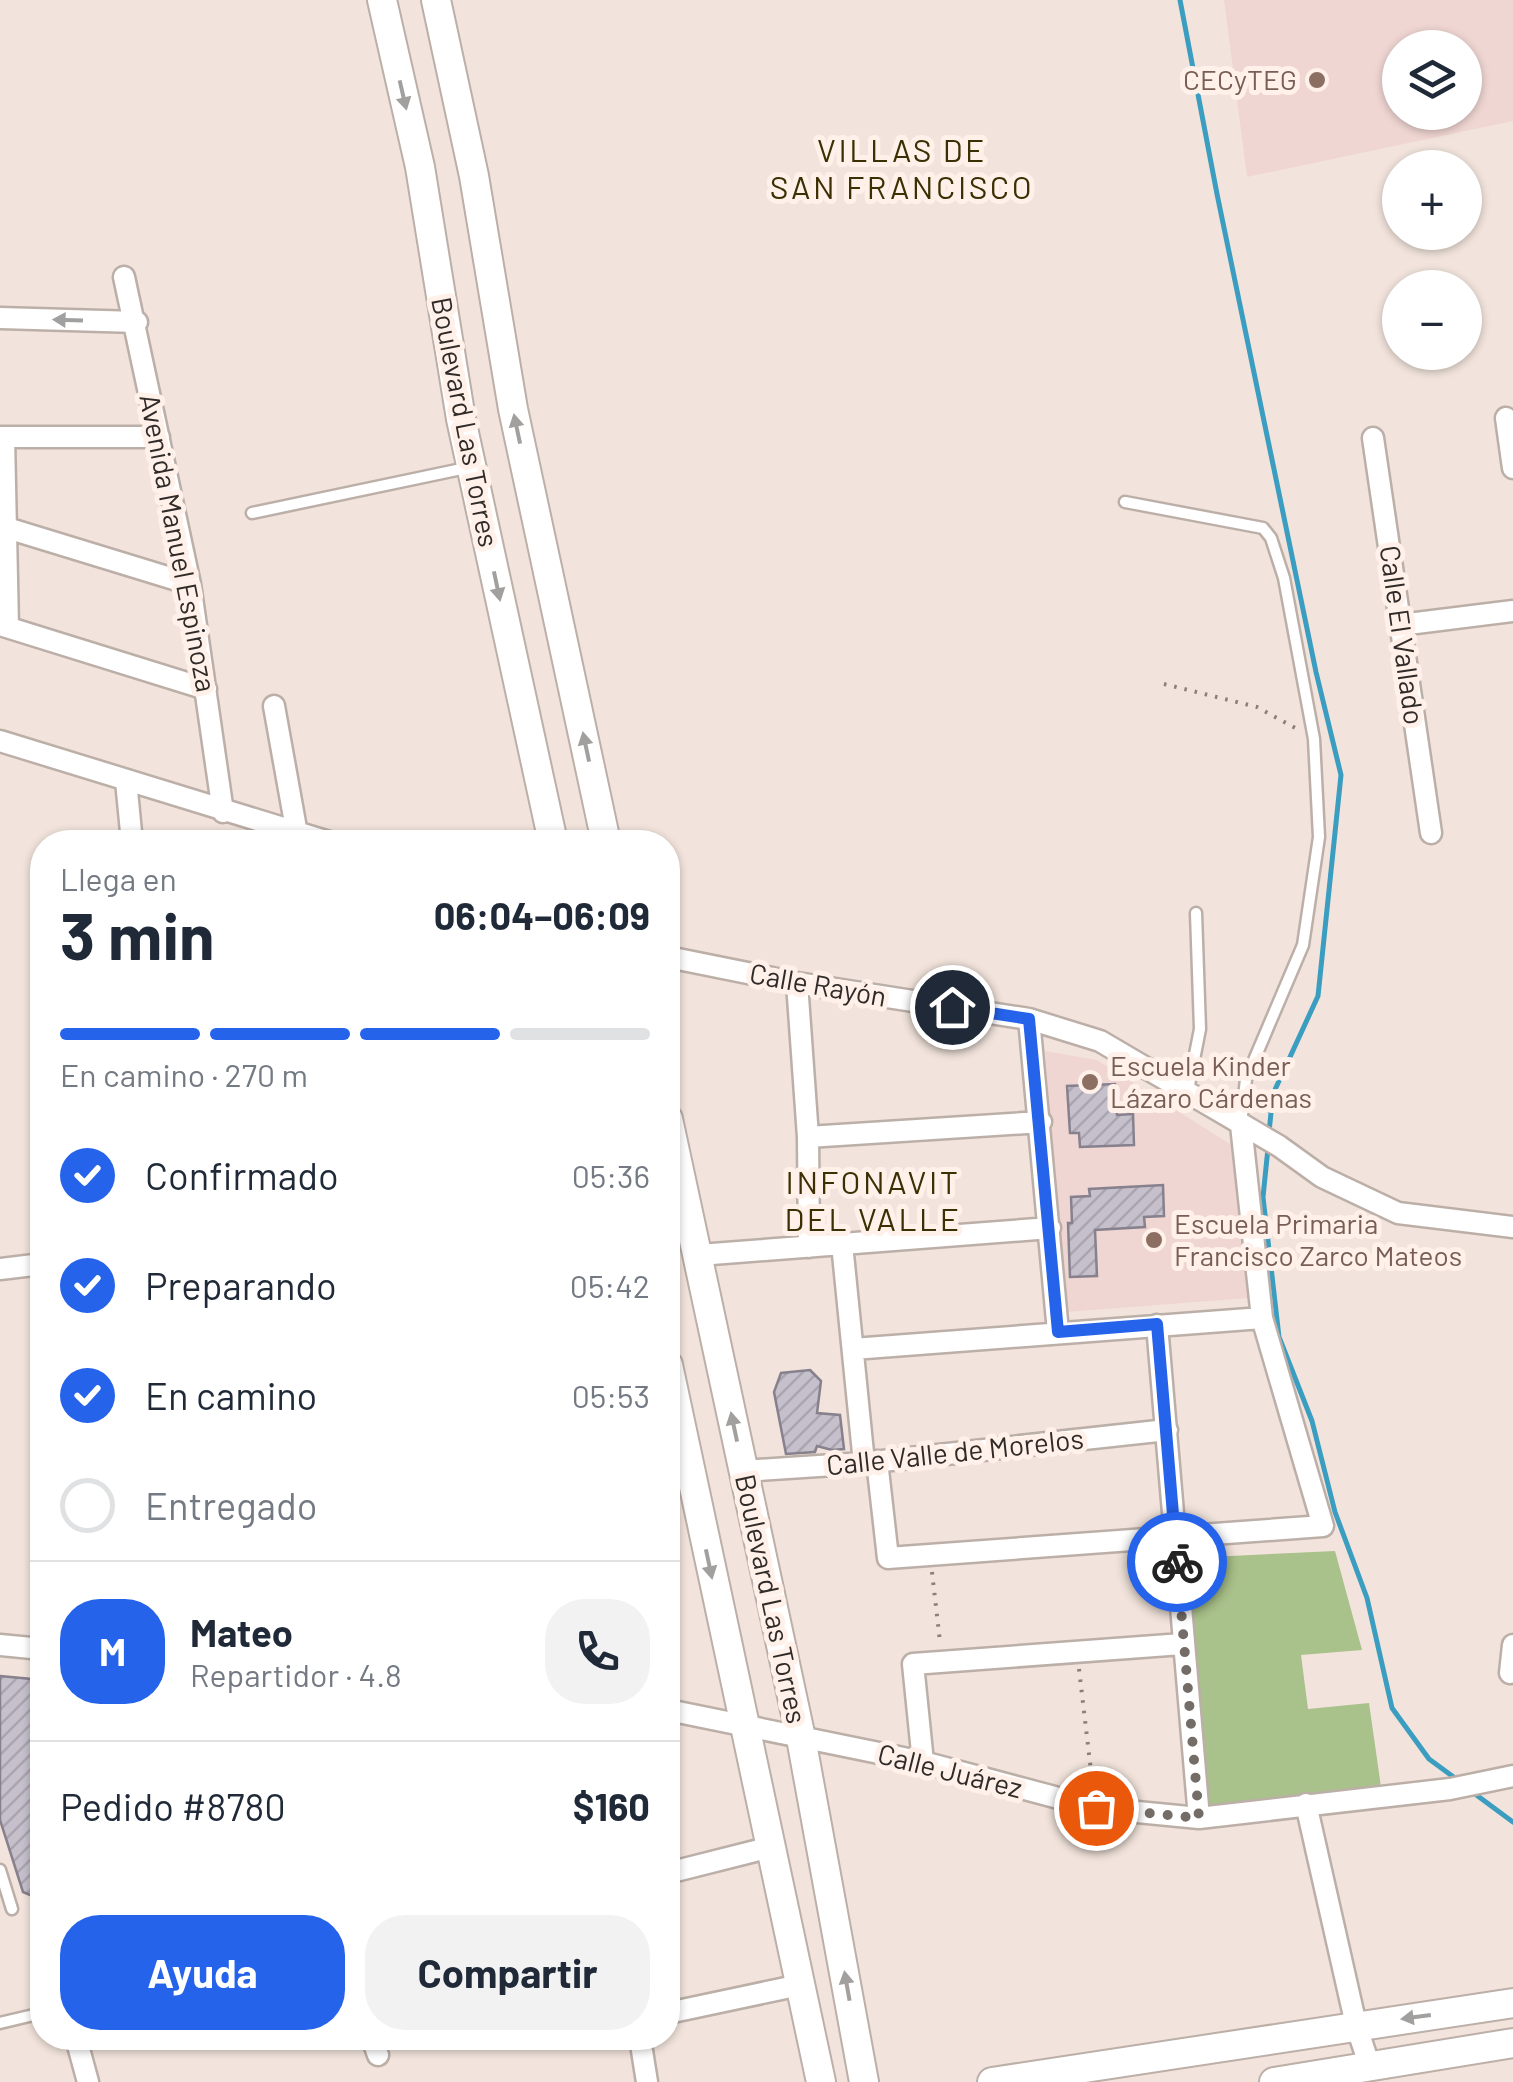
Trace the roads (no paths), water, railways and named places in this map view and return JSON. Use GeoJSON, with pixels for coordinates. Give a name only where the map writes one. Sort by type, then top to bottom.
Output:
{"type":"FeatureCollection","features":[{"type":"Feature","properties":{"kind":"street","name":"Boulevard Las Torres"},"geometry":{"type":"LineString","coordinates":[[382,0],[420,167],[472,467],[550,830]]}},
{"type":"Feature","properties":{"kind":"street","name":"Boulevard Las Torres"},"geometry":{"type":"LineString","coordinates":[[436,0],[474,176],[513,408],[603,830]]}},
{"type":"Feature","properties":{"kind":"street","name":"Avenida Manuel Espinoza"},"geometry":{"type":"LineString","coordinates":[[124,277],[190,584],[223,812]]}},
{"type":"Feature","properties":{"kind":"street"},"geometry":{"type":"LineString","coordinates":[[0,318],[136,322]]}},
{"type":"Feature","properties":{"kind":"street"},"geometry":{"type":"LineString","coordinates":[[1506,418],[1513,468]]}},
{"type":"Feature","properties":{"kind":"street"},"geometry":{"type":"LineString","coordinates":[[159,437],[2,437],[8,528],[4,626],[206,689]]}},
{"type":"Feature","properties":{"kind":"street","name":"Calle El Vallado"},"geometry":{"type":"LineString","coordinates":[[1372,438],[1431,833]]}},
{"type":"Feature","properties":{"kind":"street"},"geometry":{"type":"LineString","coordinates":[[8,528],[190,584]]}},
{"type":"Feature","properties":{"kind":"street"},"geometry":{"type":"LineString","coordinates":[[1400,625],[1513,611]]}},
{"type":"Feature","properties":{"kind":"street"},"geometry":{"type":"LineString","coordinates":[[274,706],[297,830]]}},
{"type":"Feature","properties":{"kind":"street"},"geometry":{"type":"LineString","coordinates":[[0,742],[223,812],[255,830]]}},
{"type":"Feature","properties":{"kind":"street"},"geometry":{"type":"LineString","coordinates":[[126,780],[131,830]]}},
{"type":"Feature","properties":{"kind":"street","name":"Calle Rayón"},"geometry":{"type":"LineString","coordinates":[[680,959],[797,983],[1029,1019],[1100,1041],[1188,1090],[1322,1177],[1398,1212],[1513,1228]]}},
{"type":"Feature","properties":{"kind":"street"},"geometry":{"type":"LineString","coordinates":[[797,983],[808,1137],[809,1247]]}},
{"type":"Feature","properties":{"kind":"street"},"geometry":{"type":"LineString","coordinates":[[1029,1019],[1058,1332]]}},
{"type":"Feature","properties":{"kind":"street"},"geometry":{"type":"LineString","coordinates":[[808,1137],[1041,1122]]}},
{"type":"Feature","properties":{"kind":"street"},"geometry":{"type":"LineString","coordinates":[[842,1244],[853,1349],[888,1558],[1323,1526],[1262,1318],[1249,1130]]}},
{"type":"Feature","properties":{"kind":"street","name":"Boulevard Las Torres"},"geometry":{"type":"LineString","coordinates":[[680,1172],[801,1738],[864,2082]]}},
{"type":"Feature","properties":{"kind":"street"},"geometry":{"type":"LineString","coordinates":[[699,1255],[1050,1228]]}},
{"type":"Feature","properties":{"kind":"street"},"geometry":{"type":"LineString","coordinates":[[0,1269],[30,1265]]}},
{"type":"Feature","properties":{"kind":"street"},"geometry":{"type":"LineString","coordinates":[[853,1349],[1262,1318]]}},
{"type":"Feature","properties":{"kind":"street"},"geometry":{"type":"LineString","coordinates":[[1157,1324],[1199,1818]]}},
{"type":"Feature","properties":{"kind":"street","name":"Calle Valle de Morelos"},"geometry":{"type":"LineString","coordinates":[[743,1471],[871,1462],[1167,1430]]}},
{"type":"Feature","properties":{"kind":"street","name":"Boulevard Las Torres"},"geometry":{"type":"LineString","coordinates":[[680,1455],[821,2082]]}},
{"type":"Feature","properties":{"kind":"street"},"geometry":{"type":"LineString","coordinates":[[923,1762],[913,1664],[1182,1644]]}},
{"type":"Feature","properties":{"kind":"street"},"geometry":{"type":"LineString","coordinates":[[0,1645],[30,1647]]}},
{"type":"Feature","properties":{"kind":"street"},"geometry":{"type":"LineString","coordinates":[[1510,1673],[1513,1645]]}},
{"type":"Feature","properties":{"kind":"street","name":"Calle Juárez"},"geometry":{"type":"LineString","coordinates":[[680,1713],[923,1762],[1096,1808],[1199,1818],[1450,1789],[1513,1776]]}},
{"type":"Feature","properties":{"kind":"street"},"geometry":{"type":"LineString","coordinates":[[1306,1804],[1356,2025],[1370,2067]]}},
{"type":"Feature","properties":{"kind":"street"},"geometry":{"type":"LineString","coordinates":[[680,1870],[771,1847]]}},
{"type":"Feature","properties":{"kind":"street"},"geometry":{"type":"LineString","coordinates":[[680,2010],[800,1984]]}},
{"type":"Feature","properties":{"kind":"street"},"geometry":{"type":"LineString","coordinates":[[992,2082],[1513,2003]]}},
{"type":"Feature","properties":{"kind":"street"},"geometry":{"type":"LineString","coordinates":[[1274,2082],[1513,2043]]}},
{"type":"Feature","properties":{"kind":"street"},"geometry":{"type":"LineString","coordinates":[[79,2050],[88,2082]]}},
{"type":"Feature","properties":{"kind":"street"},"geometry":{"type":"LineString","coordinates":[[642,2050],[647,2082]]}},
{"type":"Feature","properties":{"kind":"lane"},"geometry":{"type":"LineString","coordinates":[[252,514],[472,467]]}},
{"type":"Feature","properties":{"kind":"lane"},"geometry":{"type":"LineString","coordinates":[[1125,502],[1263,528],[1271,538],[1284,578],[1314,738],[1319,837],[1303,945],[1246,1079],[1249,1130]]}},
{"type":"Feature","properties":{"kind":"lane"},"geometry":{"type":"LineString","coordinates":[[1188,1090],[1200,1029],[1196,913]]}},
{"type":"Feature","properties":{"kind":"lane"},"geometry":{"type":"LineString","coordinates":[[0,1870],[12,1909]]}},
{"type":"Feature","properties":{"kind":"lane"},"geometry":{"type":"LineString","coordinates":[[0,2022],[30,2016]]}},
{"type":"Feature","properties":{"kind":"waterway"},"geometry":{"type":"LineString","coordinates":[[1180,0],[1316,672],[1341,775],[1318,996],[1273,1094],[1269,1132]]}},
{"type":"Feature","properties":{"kind":"waterway"},"geometry":{"type":"LineString","coordinates":[[1268,1148],[1263,1197],[1279,1337],[1312,1421],[1335,1512],[1367,1598],[1392,1708],[1429,1759],[1459,1781]]}},
{"type":"Feature","properties":{"kind":"waterway"},"geometry":{"type":"LineString","coordinates":[[1471,1791],[1513,1822]]}},
{"type":"Feature","properties":{"kind":"place","name":"CECyTEG"},"geometry":{"type":"Point","coordinates":[1317,80]}},
{"type":"Feature","properties":{"kind":"place","name":"Escuela Kinder Lázaro Cárdenas"},"geometry":{"type":"Point","coordinates":[1090,1082]}},
{"type":"Feature","properties":{"kind":"place","name":"Escuela Primaria Francisco Zarco Mateos"},"geometry":{"type":"Point","coordinates":[1154,1240]}},
{"type":"Feature","properties":{"kind":"district","name":"VILLAS DE SAN FRANCISCO"},"geometry":{"type":"Point","coordinates":[902,170]}},
{"type":"Feature","properties":{"kind":"district","name":"INFONAVIT DEL VALLE"},"geometry":{"type":"Point","coordinates":[873,1202]}}]}
